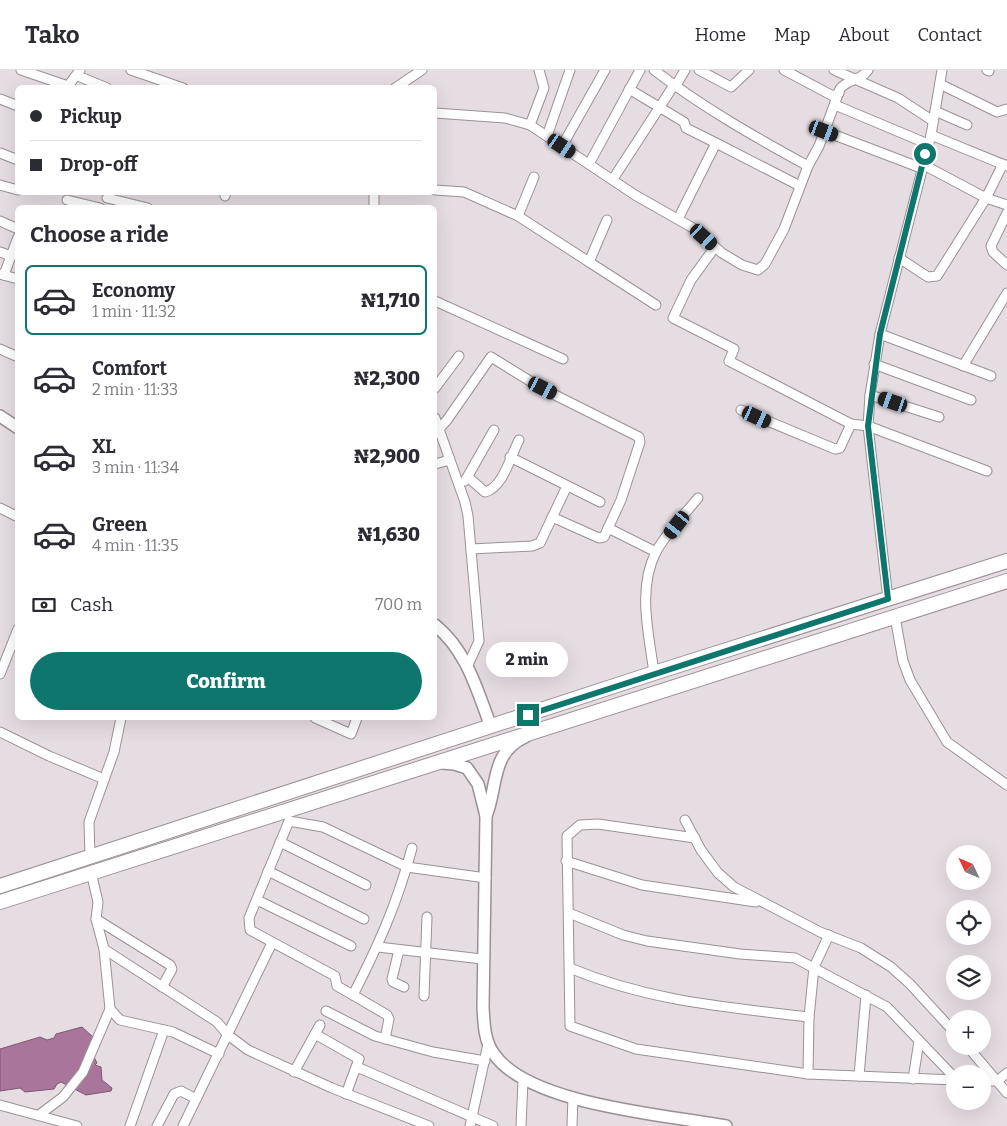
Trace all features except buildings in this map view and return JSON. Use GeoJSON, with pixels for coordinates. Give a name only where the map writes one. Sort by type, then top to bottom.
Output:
{"type":"FeatureCollection","features":[{"type":"Feature","properties":{"kind":"main road"},"geometry":{"type":"LineString","coordinates":[[0,886],[654,673],[1007,562]]}},
{"type":"Feature","properties":{"kind":"main road"},"geometry":{"type":"LineString","coordinates":[[0,902],[1007,581]]}},
{"type":"Feature","properties":{"kind":"street"},"geometry":{"type":"LineString","coordinates":[[21,70],[65,85]]}},
{"type":"Feature","properties":{"kind":"street"},"geometry":{"type":"LineString","coordinates":[[131,70],[174,85]]}},
{"type":"Feature","properties":{"kind":"street"},"geometry":{"type":"LineString","coordinates":[[400,85],[422,70]]}},
{"type":"Feature","properties":{"kind":"street"},"geometry":{"type":"LineString","coordinates":[[530,125],[544,88],[539,70]]}},
{"type":"Feature","properties":{"kind":"street"},"geometry":{"type":"LineString","coordinates":[[547,136],[570,70]]}},
{"type":"Feature","properties":{"kind":"street"},"geometry":{"type":"LineString","coordinates":[[562,146],[605,70]]}},
{"type":"Feature","properties":{"kind":"street"},"geometry":{"type":"LineString","coordinates":[[589,164],[640,70]]}},
{"type":"Feature","properties":{"kind":"street"},"geometry":{"type":"LineString","coordinates":[[654,70],[674,86],[748,134],[808,166]]}},
{"type":"Feature","properties":{"kind":"street"},"geometry":{"type":"LineString","coordinates":[[613,179],[685,70]]}},
{"type":"Feature","properties":{"kind":"street"},"geometry":{"type":"LineString","coordinates":[[699,70],[730,87],[749,70]]}},
{"type":"Feature","properties":{"kind":"street"},"geometry":{"type":"LineString","coordinates":[[784,70],[833,96],[839,93]]}},
{"type":"Feature","properties":{"kind":"street"},"geometry":{"type":"LineString","coordinates":[[834,70],[898,98],[933,121]]}},
{"type":"Feature","properties":{"kind":"street"},"geometry":{"type":"LineString","coordinates":[[437,113],[505,118],[530,125],[693,228],[715,247],[742,265],[752,269],[762,268],[784,229],[839,93],[846,83],[856,81],[868,70]]}},
{"type":"Feature","properties":{"kind":"street"},"geometry":{"type":"LineString","coordinates":[[888,599],[868,426],[870,395],[880,334],[929,139],[942,70]]}},
{"type":"Feature","properties":{"kind":"street"},"geometry":{"type":"LineString","coordinates":[[69,85],[80,75],[101,85]]}},
{"type":"Feature","properties":{"kind":"street"},"geometry":{"type":"LineString","coordinates":[[940,84],[1004,112]]}},
{"type":"Feature","properties":{"kind":"street"},"geometry":{"type":"LineString","coordinates":[[629,89],[684,122],[686,128],[800,186]]}},
{"type":"Feature","properties":{"kind":"street"},"geometry":{"type":"LineString","coordinates":[[0,100],[15,105]]}},
{"type":"Feature","properties":{"kind":"street"},"geometry":{"type":"LineString","coordinates":[[835,105],[1005,165],[937,276],[928,277],[899,258]]}},
{"type":"Feature","properties":{"kind":"street"},"geometry":{"type":"LineString","coordinates":[[935,111],[967,125]]}},
{"type":"Feature","properties":{"kind":"street"},"geometry":{"type":"LineString","coordinates":[[824,131],[922,166],[986,198],[1007,205]]}},
{"type":"Feature","properties":{"kind":"street"},"geometry":{"type":"LineString","coordinates":[[678,219],[716,143]]}},
{"type":"Feature","properties":{"kind":"street"},"geometry":{"type":"LineString","coordinates":[[0,153],[15,159]]}},
{"type":"Feature","properties":{"kind":"street"},"geometry":{"type":"LineString","coordinates":[[518,216],[534,177]]}},
{"type":"Feature","properties":{"kind":"street"},"geometry":{"type":"LineString","coordinates":[[0,185],[15,189]]}},
{"type":"Feature","properties":{"kind":"street"},"geometry":{"type":"LineString","coordinates":[[437,190],[464,192],[518,216],[656,305]]}},
{"type":"Feature","properties":{"kind":"street"},"geometry":{"type":"LineString","coordinates":[[108,195],[139,205]]}},
{"type":"Feature","properties":{"kind":"street"},"geometry":{"type":"LineString","coordinates":[[68,200],[89,205]]}},
{"type":"Feature","properties":{"kind":"street"},"geometry":{"type":"LineString","coordinates":[[1007,213],[1003,231],[991,246],[993,252],[1007,265]]}},
{"type":"Feature","properties":{"kind":"street"},"geometry":{"type":"LineString","coordinates":[[589,262],[607,220]]}},
{"type":"Feature","properties":{"kind":"street"},"geometry":{"type":"LineString","coordinates":[[0,221],[15,228]]}},
{"type":"Feature","properties":{"kind":"street"},"geometry":{"type":"LineString","coordinates":[[15,246],[2,275],[15,278]]}},
{"type":"Feature","properties":{"kind":"street"},"geometry":{"type":"LineString","coordinates":[[715,247],[691,280],[673,318],[734,349],[729,361],[851,424],[868,426],[987,471]]}},
{"type":"Feature","properties":{"kind":"street"},"geometry":{"type":"LineString","coordinates":[[0,252],[11,256]]}},
{"type":"Feature","properties":{"kind":"street"},"geometry":{"type":"LineString","coordinates":[[963,366],[1005,299]]}},
{"type":"Feature","properties":{"kind":"street"},"geometry":{"type":"LineString","coordinates":[[437,302],[563,359]]}},
{"type":"Feature","properties":{"kind":"street"},"geometry":{"type":"LineString","coordinates":[[880,334],[991,376]]}},
{"type":"Feature","properties":{"kind":"street"},"geometry":{"type":"LineString","coordinates":[[0,349],[15,356]]}},
{"type":"Feature","properties":{"kind":"street"},"geometry":{"type":"LineString","coordinates":[[437,385],[459,356]]}},
{"type":"Feature","properties":{"kind":"street"},"geometry":{"type":"LineString","coordinates":[[439,429],[448,420],[491,357],[543,388],[639,437],[640,442],[621,500],[602,539],[552,517]]}},
{"type":"Feature","properties":{"kind":"street"},"geometry":{"type":"LineString","coordinates":[[874,364],[971,400]]}},
{"type":"Feature","properties":{"kind":"street"},"geometry":{"type":"LineString","coordinates":[[870,395],[938,417]]}},
{"type":"Feature","properties":{"kind":"street"},"geometry":{"type":"LineString","coordinates":[[741,410],[835,449],[840,448],[851,424]]}},
{"type":"Feature","properties":{"kind":"street"},"geometry":{"type":"LineString","coordinates":[[0,416],[15,426]]}},
{"type":"Feature","properties":{"kind":"street"},"geometry":{"type":"LineString","coordinates":[[437,424],[468,516],[479,641],[468,665]]}},
{"type":"Feature","properties":{"kind":"street"},"geometry":{"type":"LineString","coordinates":[[459,485],[468,478],[494,430]]}},
{"type":"Feature","properties":{"kind":"street"},"geometry":{"type":"LineString","coordinates":[[468,478],[485,492],[488,492],[500,480],[518,440]]}},
{"type":"Feature","properties":{"kind":"street"},"geometry":{"type":"LineString","coordinates":[[437,463],[446,461],[449,457]]}},
{"type":"Feature","properties":{"kind":"street"},"geometry":{"type":"LineString","coordinates":[[510,457],[600,502]]}},
{"type":"Feature","properties":{"kind":"street"},"geometry":{"type":"LineString","coordinates":[[471,549],[532,546],[540,543],[567,486]]}},
{"type":"Feature","properties":{"kind":"street"},"geometry":{"type":"LineString","coordinates":[[654,673],[645,594],[649,571],[656,552],[698,498]]}},
{"type":"Feature","properties":{"kind":"street"},"geometry":{"type":"LineString","coordinates":[[0,508],[15,516]]}},
{"type":"Feature","properties":{"kind":"street"},"geometry":{"type":"LineString","coordinates":[[608,528],[656,552]]}},
{"type":"Feature","properties":{"kind":"street"},"geometry":{"type":"LineString","coordinates":[[895,617],[903,661],[910,680],[947,742],[1007,785]]}},
{"type":"Feature","properties":{"kind":"street"},"geometry":{"type":"LineString","coordinates":[[437,627],[453,642],[468,665],[491,727]]}},
{"type":"Feature","properties":{"kind":"street"},"geometry":{"type":"LineString","coordinates":[[0,674],[15,636]]}},
{"type":"Feature","properties":{"kind":"street"},"geometry":{"type":"LineString","coordinates":[[90,857],[90,822],[114,752],[121,720]]}},
{"type":"Feature","properties":{"kind":"street"},"geometry":{"type":"LineString","coordinates":[[320,720],[351,734],[356,720]]}},
{"type":"Feature","properties":{"kind":"street"},"geometry":{"type":"LineString","coordinates":[[486,816],[493,795],[498,765],[509,749],[520,740],[544,729]]}},
{"type":"Feature","properties":{"kind":"street"},"geometry":{"type":"LineString","coordinates":[[0,732],[49,756],[104,779]]}},
{"type":"Feature","properties":{"kind":"street"},"geometry":{"type":"LineString","coordinates":[[439,763],[454,764],[467,768],[478,784],[486,816],[486,878],[482,959],[483,1007],[488,1044],[494,1055],[523,1080],[573,1097],[607,1106],[726,1126]]}},
{"type":"Feature","properties":{"kind":"street"},"geometry":{"type":"LineString","coordinates":[[686,820],[694,838],[718,873],[734,887],[829,935],[860,948],[891,967],[910,984],[946,1023]]}},
{"type":"Feature","properties":{"kind":"street"},"geometry":{"type":"LineString","coordinates":[[385,1039],[389,1019],[387,1015],[337,986],[335,976],[272,943],[250,930],[248,926],[289,821],[323,827],[407,867],[486,878]]}},
{"type":"Feature","properties":{"kind":"street"},"geometry":{"type":"LineString","coordinates":[[694,838],[598,824],[580,825],[567,836],[570,1026],[636,1049],[808,1074],[946,1079]]}},
{"type":"Feature","properties":{"kind":"street"},"geometry":{"type":"LineString","coordinates":[[280,842],[366,885]]}},
{"type":"Feature","properties":{"kind":"street"},"geometry":{"type":"LineString","coordinates":[[353,995],[378,947],[398,900],[412,848]]}},
{"type":"Feature","properties":{"kind":"street"},"geometry":{"type":"LineString","coordinates":[[566,861],[642,885],[766,904]]}},
{"type":"Feature","properties":{"kind":"street"},"geometry":{"type":"LineString","coordinates":[[268,871],[364,919]]}},
{"type":"Feature","properties":{"kind":"street"},"geometry":{"type":"LineString","coordinates":[[39,1115],[63,1097],[83,1072],[110,1009],[104,949],[96,919],[98,902],[90,872]]}},
{"type":"Feature","properties":{"kind":"street"},"geometry":{"type":"LineString","coordinates":[[257,900],[351,946]]}},
{"type":"Feature","properties":{"kind":"street"},"geometry":{"type":"LineString","coordinates":[[569,913],[623,935],[647,941],[740,954],[795,958],[887,1007],[946,1070]]}},
{"type":"Feature","properties":{"kind":"street"},"geometry":{"type":"LineString","coordinates":[[424,996],[428,953],[427,917]]}},
{"type":"Feature","properties":{"kind":"street"},"geometry":{"type":"LineString","coordinates":[[96,919],[170,965],[172,969],[162,987]]}},
{"type":"Feature","properties":{"kind":"street"},"geometry":{"type":"LineString","coordinates":[[808,1074],[809,1018],[814,967],[829,935]]}},
{"type":"Feature","properties":{"kind":"street"},"geometry":{"type":"LineString","coordinates":[[183,1126],[272,943]]}},
{"type":"Feature","properties":{"kind":"street"},"geometry":{"type":"LineString","coordinates":[[378,947],[482,959]]}},
{"type":"Feature","properties":{"kind":"street"},"geometry":{"type":"LineString","coordinates":[[104,949],[217,1022],[228,1035],[248,1050],[346,1094],[429,1126]]}},
{"type":"Feature","properties":{"kind":"street"},"geometry":{"type":"LineString","coordinates":[[399,950],[392,979],[393,982],[404,987]]}},
{"type":"Feature","properties":{"kind":"street"},"geometry":{"type":"LineString","coordinates":[[570,968],[632,991],[665,998],[809,1018]]}},
{"type":"Feature","properties":{"kind":"street"},"geometry":{"type":"LineString","coordinates":[[858,1076],[866,995]]}},
{"type":"Feature","properties":{"kind":"street"},"geometry":{"type":"LineString","coordinates":[[110,1009],[120,1020],[173,1032],[219,1054]]}},
{"type":"Feature","properties":{"kind":"street"},"geometry":{"type":"LineString","coordinates":[[326,1011],[385,1039],[433,1052],[484,1061]]}},
{"type":"Feature","properties":{"kind":"street"},"geometry":{"type":"LineString","coordinates":[[294,1072],[320,1025]]}},
{"type":"Feature","properties":{"kind":"street"},"geometry":{"type":"LineString","coordinates":[[130,1126],[164,1030]]}},
{"type":"Feature","properties":{"kind":"street"},"geometry":{"type":"LineString","coordinates":[[315,1034],[358,1056],[359,1062],[346,1094]]}},
{"type":"Feature","properties":{"kind":"street"},"geometry":{"type":"LineString","coordinates":[[913,1079],[919,1041]]}},
{"type":"Feature","properties":{"kind":"street"},"geometry":{"type":"LineString","coordinates":[[470,1126],[488,1044]]}},
{"type":"Feature","properties":{"kind":"street"},"geometry":{"type":"LineString","coordinates":[[975,1055],[1007,1093]]}},
{"type":"Feature","properties":{"kind":"street"},"geometry":{"type":"LineString","coordinates":[[357,1067],[433,1102],[471,1115],[493,1126]]}},
{"type":"Feature","properties":{"kind":"street"},"geometry":{"type":"LineString","coordinates":[[991,1081],[997,1081],[1007,1073]]}},
{"type":"Feature","properties":{"kind":"street"},"geometry":{"type":"LineString","coordinates":[[521,1126],[523,1080]]}},
{"type":"Feature","properties":{"kind":"street"},"geometry":{"type":"LineString","coordinates":[[157,1126],[174,1094],[181,1091],[196,1099]]}},
{"type":"Feature","properties":{"kind":"street"},"geometry":{"type":"LineString","coordinates":[[572,1126],[573,1097]]}},
{"type":"Feature","properties":{"kind":"street"},"geometry":{"type":"LineString","coordinates":[[0,1105],[76,1126]]}},
{"type":"Feature","properties":{"kind":"shaded area"},"geometry":{"type":"Polygon","coordinates":[[[82,1027],[93,1037],[94,1057],[97,1063],[95,1065],[101,1067],[102,1080],[112,1088],[111,1091],[86,1095],[61,1082],[54,1089],[25,1092],[20,1088],[0,1091],[0,1049],[40,1037],[47,1040],[54,1038],[56,1034],[82,1027]]]}},
{"type":"Feature","properties":{"kind":"route"},"geometry":{"type":"LineString","coordinates":[[528,715],[888,599],[868,426],[870,395],[880,334],[925,154]]}}]}
